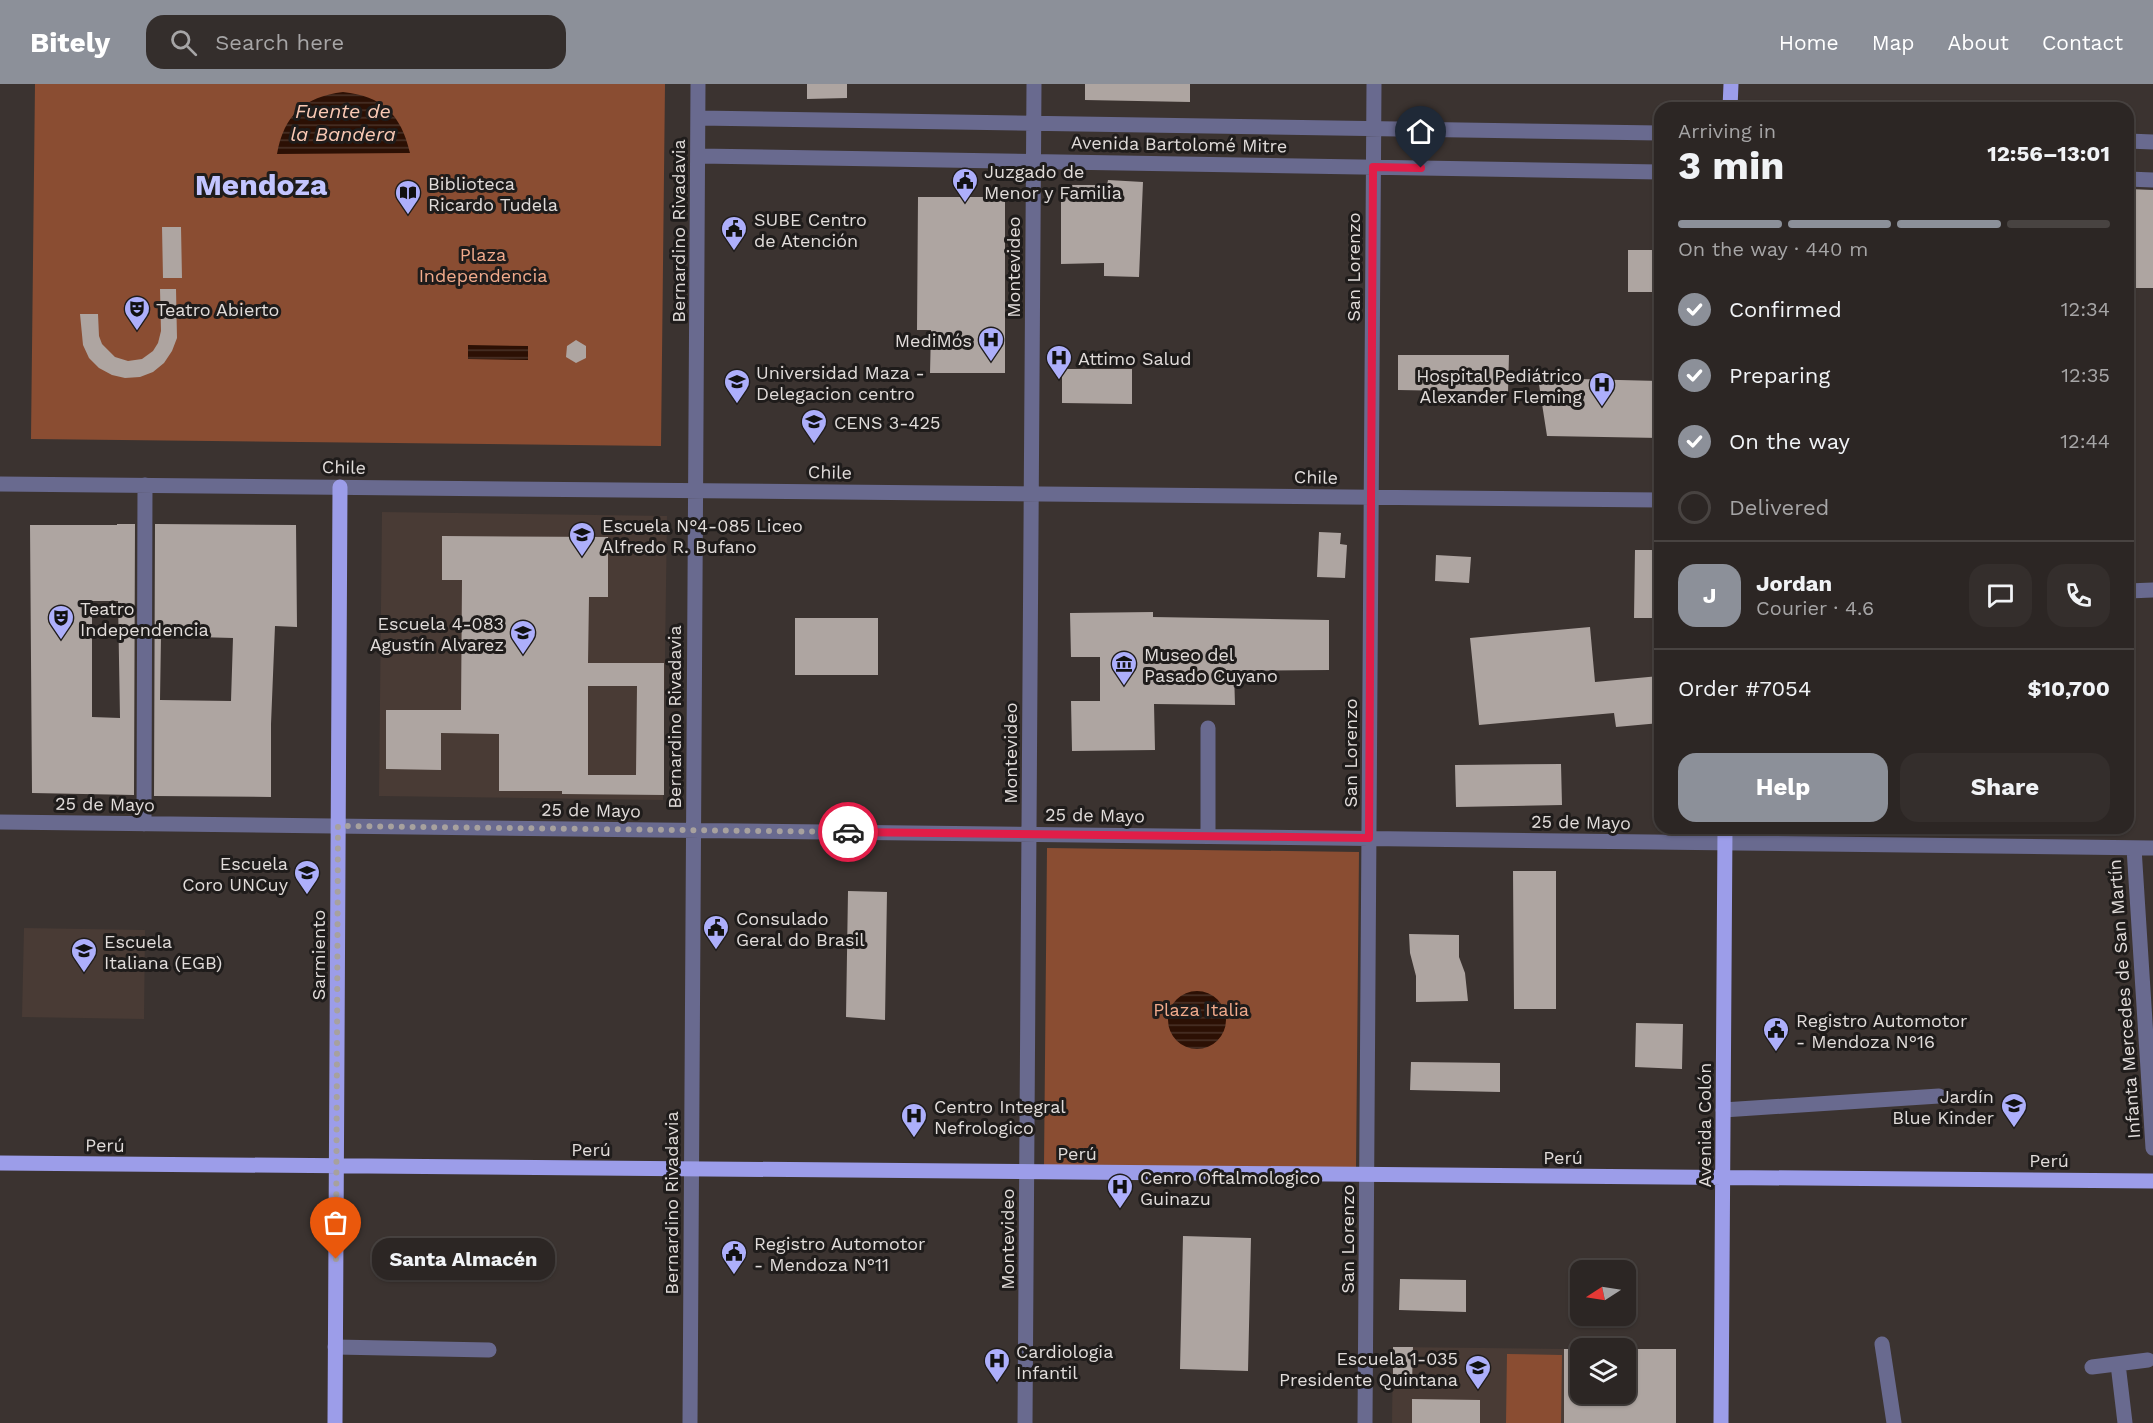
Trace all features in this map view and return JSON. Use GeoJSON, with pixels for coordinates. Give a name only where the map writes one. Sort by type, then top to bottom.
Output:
{"type":"FeatureCollection","features":[{"type":"Feature","properties":{"kind":"main road"},"geometry":{"type":"LineString","coordinates":[[1730,102],[1731,84]]}},
{"type":"Feature","properties":{"kind":"main road","name":"Sarmiento"},"geometry":{"type":"LineString","coordinates":[[335,1423],[340,487]]}},
{"type":"Feature","properties":{"kind":"main road","name":"Avenida Colón"},"geometry":{"type":"LineString","coordinates":[[1721,1423],[1725,835]]}},
{"type":"Feature","properties":{"kind":"main road","name":"Perú"},"geometry":{"type":"LineString","coordinates":[[0,1163],[2153,1180]]}},
{"type":"Feature","properties":{"kind":"street","name":"Bernardino Rivadavia"},"geometry":{"type":"LineString","coordinates":[[690,1423],[698,84]]}},
{"type":"Feature","properties":{"kind":"street","name":"Montevideo"},"geometry":{"type":"LineString","coordinates":[[1025,1423],[1034,84]]}},
{"type":"Feature","properties":{"kind":"street","name":"San Lorenzo"},"geometry":{"type":"LineString","coordinates":[[1365,1423],[1374,84]]}},
{"type":"Feature","properties":{"kind":"street","name":"Avenida Bartolomé Mitre"},"geometry":{"type":"LineString","coordinates":[[698,118],[1654,133]]}},
{"type":"Feature","properties":{"kind":"street"},"geometry":{"type":"LineString","coordinates":[[2134,141],[2153,142]]}},
{"type":"Feature","properties":{"kind":"street","name":"Avenida Bartolomé Mitre"},"geometry":{"type":"LineString","coordinates":[[698,156],[1654,172]]}},
{"type":"Feature","properties":{"kind":"street"},"geometry":{"type":"LineString","coordinates":[[2134,179],[2153,180]]}},
{"type":"Feature","properties":{"kind":"street","name":"Chile"},"geometry":{"type":"LineString","coordinates":[[0,484],[1654,500]]}},
{"type":"Feature","properties":{"kind":"street"},"geometry":{"type":"LineString","coordinates":[[144,824],[145,485]]}},
{"type":"Feature","properties":{"kind":"street"},"geometry":{"type":"LineString","coordinates":[[2134,591],[2153,590]]}},
{"type":"Feature","properties":{"kind":"street"},"geometry":{"type":"LineString","coordinates":[[1208,728],[1208,836]]}},
{"type":"Feature","properties":{"kind":"street","name":"25 de Mayo"},"geometry":{"type":"LineString","coordinates":[[0,822],[1369,838],[1725,835],[2153,848]]}},
{"type":"Feature","properties":{"kind":"street","name":"Infanta Mercedes de San Martín"},"geometry":{"type":"LineString","coordinates":[[2134,848],[2153,1148]]}},
{"type":"Feature","properties":{"kind":"street"},"geometry":{"type":"LineString","coordinates":[[1723,1110],[1939,1096]]}},
{"type":"Feature","properties":{"kind":"street"},"geometry":{"type":"LineString","coordinates":[[1882,1344],[1894,1423]]}},
{"type":"Feature","properties":{"kind":"street"},"geometry":{"type":"LineString","coordinates":[[335,1347],[489,1350]]}},
{"type":"Feature","properties":{"kind":"street"},"geometry":{"type":"LineString","coordinates":[[2092,1367],[2148,1360]]}},
{"type":"Feature","properties":{"kind":"street"},"geometry":{"type":"LineString","coordinates":[[2118,1364],[2126,1423]]}},
{"type":"Feature","properties":{"kind":"shaded area","name":"Escuela 4-083 Agustín Alvarez"},"geometry":{"type":"Polygon","coordinates":[[[382,512],[667,516],[663,800],[379,796],[382,512]]]}},
{"type":"Feature","properties":{"kind":"shaded area","name":"Escuela Italiana (EGB)"},"geometry":{"type":"Polygon","coordinates":[[[24,928],[145,930],[144,1019],[22,1017],[24,928]]]}},
{"type":"Feature","properties":{"kind":"shaded area","name":"Escuela 1-035 Presidente Quintana"},"geometry":{"type":"Polygon","coordinates":[[[1393,1347],[1564,1349],[1564,1423],[1392,1423],[1393,1347]]]}},
{"type":"Feature","properties":{"kind":"green space","name":"Plaza Independencia"},"geometry":{"type":"Polygon","coordinates":[[[35,84],[665,84],[661,446],[31,439],[35,84]]]}},
{"type":"Feature","properties":{"kind":"green space","name":"Plaza Italia"},"geometry":{"type":"Polygon","coordinates":[[[1047,848],[1359,852],[1356,1169],[1044,1165],[1047,848]]]}},
{"type":"Feature","properties":{"kind":"green space"},"geometry":{"type":"Polygon","coordinates":[[[1507,1354],[1562,1355],[1561,1423],[1506,1423],[1507,1354]]]}},
{"type":"Feature","properties":{"kind":"water","name":"Fuente de la Bandera"},"geometry":{"type":"Polygon","coordinates":[[[343,92],[369,98],[388,109],[401,128],[410,153],[277,154],[285,129],[298,110],[317,98],[343,92]]]}},
{"type":"Feature","properties":{"kind":"water"},"geometry":{"type":"Polygon","coordinates":[[[468,345],[528,346],[528,360],[468,359],[468,345]]]}},
{"type":"Feature","properties":{"kind":"water"},"geometry":{"type":"Polygon","coordinates":[[[1197,991],[1208,993],[1221,1004],[1226,1020],[1224,1031],[1213,1044],[1197,1049],[1186,1047],[1173,1036],[1168,1020],[1170,1009],[1181,996],[1197,991]]]}},
{"type":"Feature","properties":{"kind":"building"},"geometry":{"type":"Polygon","coordinates":[[[807,84],[847,84],[847,98],[807,99],[807,84]]]}},
{"type":"Feature","properties":{"kind":"building"},"geometry":{"type":"Polygon","coordinates":[[[1085,84],[1190,84],[1190,102],[1085,100],[1085,84]]]}},
{"type":"Feature","properties":{"kind":"building"},"geometry":{"type":"Polygon","coordinates":[[[1108,180],[1143,182],[1139,277],[1104,276],[1104,263],[1061,264],[1061,185],[1107,185],[1108,180]]]}},
{"type":"Feature","properties":{"kind":"building"},"geometry":{"type":"Polygon","coordinates":[[[2134,189],[2153,190],[2153,288],[2134,288],[2134,189]]]}},
{"type":"Feature","properties":{"kind":"building"},"geometry":{"type":"Polygon","coordinates":[[[918,197],[1005,197],[1005,373],[930,373],[931,330],[917,330],[918,197]]]}},
{"type":"Feature","properties":{"kind":"building"},"geometry":{"type":"Polygon","coordinates":[[[162,227],[181,227],[182,278],[163,278],[162,227]]]}},
{"type":"Feature","properties":{"kind":"building"},"geometry":{"type":"Polygon","coordinates":[[[1628,250],[1654,250],[1654,292],[1628,292],[1628,250]]]}},
{"type":"Feature","properties":{"kind":"building"},"geometry":{"type":"Polygon","coordinates":[[[160,289],[176,289],[177,338],[164,363],[153,372],[140,377],[125,378],[112,375],[99,368],[89,358],[83,345],[80,314],[98,314],[99,336],[102,344],[115,357],[128,361],[142,359],[153,351],[158,343],[161,331],[160,289]]]}},
{"type":"Feature","properties":{"kind":"building"},"geometry":{"type":"Polygon","coordinates":[[[576,340],[586,346],[586,358],[576,363],[566,357],[567,346],[576,340]]]}},
{"type":"Feature","properties":{"kind":"building"},"geometry":{"type":"Polygon","coordinates":[[[1398,355],[1509,355],[1508,392],[1398,390],[1398,355]]]}},
{"type":"Feature","properties":{"kind":"building"},"geometry":{"type":"Polygon","coordinates":[[[1062,369],[1132,369],[1132,404],[1062,403],[1062,369]]]}},
{"type":"Feature","properties":{"kind":"building","name":"Hospital Pediátrico Alexander Fleming"},"geometry":{"type":"Polygon","coordinates":[[[1538,378],[1654,381],[1654,438],[1547,436],[1538,378]]]}},
{"type":"Feature","properties":{"kind":"building"},"geometry":{"type":"Polygon","coordinates":[[[135,524],[134,795],[32,793],[30,525],[135,524]],[[92,601],[92,717],[120,718],[118,601],[92,601]]]}},
{"type":"Feature","properties":{"kind":"building"},"geometry":{"type":"Polygon","coordinates":[[[155,524],[296,525],[297,627],[275,626],[271,797],[154,796],[155,524]],[[161,636],[160,700],[231,701],[233,638],[161,636]]]}},
{"type":"Feature","properties":{"kind":"building"},"geometry":{"type":"Polygon","coordinates":[[[1319,532],[1341,533],[1340,544],[1347,545],[1345,578],[1317,577],[1319,532]]]}},
{"type":"Feature","properties":{"kind":"building"},"geometry":{"type":"Polygon","coordinates":[[[442,536],[608,537],[608,597],[589,597],[588,663],[664,663],[664,795],[499,791],[499,734],[441,733],[441,770],[386,769],[386,710],[461,710],[462,580],[442,580],[442,536]],[[588,686],[588,775],[636,775],[637,686],[588,686]]]}},
{"type":"Feature","properties":{"kind":"building"},"geometry":{"type":"Polygon","coordinates":[[[1635,550],[1654,550],[1654,618],[1634,618],[1635,550]]]}},
{"type":"Feature","properties":{"kind":"building"},"geometry":{"type":"Polygon","coordinates":[[[1436,555],[1471,557],[1469,583],[1435,581],[1436,555]]]}},
{"type":"Feature","properties":{"kind":"building"},"geometry":{"type":"Polygon","coordinates":[[[1153,612],[1153,617],[1329,620],[1329,670],[1234,671],[1235,705],[1154,704],[1155,750],[1072,751],[1071,701],[1100,701],[1100,657],[1071,657],[1070,613],[1153,612]]]}},
{"type":"Feature","properties":{"kind":"building"},"geometry":{"type":"Polygon","coordinates":[[[795,618],[878,618],[878,675],[795,675],[795,618]]]}},
{"type":"Feature","properties":{"kind":"building"},"geometry":{"type":"Polygon","coordinates":[[[1590,627],[1595,682],[1654,676],[1654,724],[1616,727],[1614,713],[1479,725],[1470,638],[1590,627]]]}},
{"type":"Feature","properties":{"kind":"building"},"geometry":{"type":"Polygon","coordinates":[[[1561,764],[1562,805],[1456,807],[1455,765],[1561,764]]]}},
{"type":"Feature","properties":{"kind":"building"},"geometry":{"type":"Polygon","coordinates":[[[1513,871],[1556,871],[1556,1009],[1514,1009],[1513,871]]]}},
{"type":"Feature","properties":{"kind":"building"},"geometry":{"type":"Polygon","coordinates":[[[848,891],[887,892],[885,1020],[846,1017],[848,891]]]}},
{"type":"Feature","properties":{"kind":"building"},"geometry":{"type":"Polygon","coordinates":[[[1409,934],[1459,935],[1459,957],[1465,973],[1468,1001],[1416,1002],[1416,976],[1410,953],[1409,934]]]}},
{"type":"Feature","properties":{"kind":"building"},"geometry":{"type":"Polygon","coordinates":[[[1636,1023],[1683,1024],[1682,1069],[1635,1067],[1636,1023]]]}},
{"type":"Feature","properties":{"kind":"building"},"geometry":{"type":"Polygon","coordinates":[[[1411,1062],[1500,1063],[1500,1092],[1410,1090],[1411,1062]]]}},
{"type":"Feature","properties":{"kind":"building"},"geometry":{"type":"Polygon","coordinates":[[[1183,1236],[1251,1238],[1248,1371],[1180,1369],[1183,1236]]]}},
{"type":"Feature","properties":{"kind":"building"},"geometry":{"type":"Polygon","coordinates":[[[1400,1279],[1466,1280],[1466,1312],[1399,1310],[1400,1279]]]}},
{"type":"Feature","properties":{"kind":"building"},"geometry":{"type":"Polygon","coordinates":[[[1393,1347],[1413,1347],[1412,1383],[1393,1384],[1393,1347]]]}},
{"type":"Feature","properties":{"kind":"building"},"geometry":{"type":"Polygon","coordinates":[[[1564,1349],[1570,1349],[1570,1404],[1636,1404],[1636,1349],[1676,1349],[1676,1423],[1564,1423],[1564,1349]]]}},
{"type":"Feature","properties":{"kind":"building"},"geometry":{"type":"Polygon","coordinates":[[[1412,1399],[1480,1400],[1480,1423],[1412,1423],[1412,1399]]]}},
{"type":"Feature","properties":{"kind":"way so far"},"geometry":{"type":"LineString","coordinates":[[336,1259],[338,826],[848,832]]}},
{"type":"Feature","properties":{"kind":"place","name":"Juzgado de Menor y Familia"},"geometry":{"type":"Point","coordinates":[965,204]}},
{"type":"Feature","properties":{"kind":"place","name":"Biblioteca Ricardo Tudela"},"geometry":{"type":"Point","coordinates":[408,216]}},
{"type":"Feature","properties":{"kind":"place","name":"SUBE Centro de Atención"},"geometry":{"type":"Point","coordinates":[734,252]}},
{"type":"Feature","properties":{"kind":"place","name":"Teatro Abierto"},"geometry":{"type":"Point","coordinates":[137,332]}},
{"type":"Feature","properties":{"kind":"place","name":"MediMós"},"geometry":{"type":"Point","coordinates":[991,363]}},
{"type":"Feature","properties":{"kind":"place","name":"Attimo Salud"},"geometry":{"type":"Point","coordinates":[1059,381]}},
{"type":"Feature","properties":{"kind":"place","name":"Universidad Maza - Delegacion centro"},"geometry":{"type":"Point","coordinates":[737,405]}},
{"type":"Feature","properties":{"kind":"place","name":"Hospital Pediátrico Alexander Fleming"},"geometry":{"type":"Point","coordinates":[1602,408]}},
{"type":"Feature","properties":{"kind":"place","name":"CENS 3-425"},"geometry":{"type":"Point","coordinates":[814,445]}},
{"type":"Feature","properties":{"kind":"place","name":"Escuela N°4-085 Liceo Alfredo R. Bufano"},"geometry":{"type":"Point","coordinates":[582,558]}},
{"type":"Feature","properties":{"kind":"place","name":"Teatro Independencia"},"geometry":{"type":"Point","coordinates":[61,641]}},
{"type":"Feature","properties":{"kind":"place","name":"Escuela 4-083 Agustín Alvarez"},"geometry":{"type":"Point","coordinates":[523,656]}},
{"type":"Feature","properties":{"kind":"place","name":"Museo del Pasado Cuyano"},"geometry":{"type":"Point","coordinates":[1124,687]}},
{"type":"Feature","properties":{"kind":"place","name":"Escuela Coro UNCuy"},"geometry":{"type":"Point","coordinates":[307,896]}},
{"type":"Feature","properties":{"kind":"place","name":"Consulado Geral do Brasil"},"geometry":{"type":"Point","coordinates":[716,951]}},
{"type":"Feature","properties":{"kind":"place","name":"Escuela Italiana (EGB)"},"geometry":{"type":"Point","coordinates":[84,974]}},
{"type":"Feature","properties":{"kind":"place","name":"Registro Automotor - Mendoza N°16"},"geometry":{"type":"Point","coordinates":[1776,1053]}},
{"type":"Feature","properties":{"kind":"place","name":"Jardín Blue Kinder"},"geometry":{"type":"Point","coordinates":[2014,1129]}},
{"type":"Feature","properties":{"kind":"place","name":"Centro Integral Nefrologico"},"geometry":{"type":"Point","coordinates":[914,1139]}},
{"type":"Feature","properties":{"kind":"place","name":"Cenro Oftalmologico Guinazu"},"geometry":{"type":"Point","coordinates":[1120,1210]}},
{"type":"Feature","properties":{"kind":"place","name":"Santa Almacén"},"geometry":{"type":"Point","coordinates":[336,1259]}},
{"type":"Feature","properties":{"kind":"place","name":"Registro Automotor - Mendoza N°11"},"geometry":{"type":"Point","coordinates":[734,1276]}},
{"type":"Feature","properties":{"kind":"place","name":"Cardiologia Infantil"},"geometry":{"type":"Point","coordinates":[997,1384]}},
{"type":"Feature","properties":{"kind":"place","name":"Escuela 1-035 Presidente Quintana"},"geometry":{"type":"Point","coordinates":[1478,1391]}},
{"type":"Feature","properties":{"kind":"district","name":"Mendoza"},"geometry":{"type":"Point","coordinates":[261,184]}},
{"type":"Feature","properties":{"kind":"route"},"geometry":{"type":"LineString","coordinates":[[848,832],[1369,838],[1373,167],[1421,168]]}}]}
